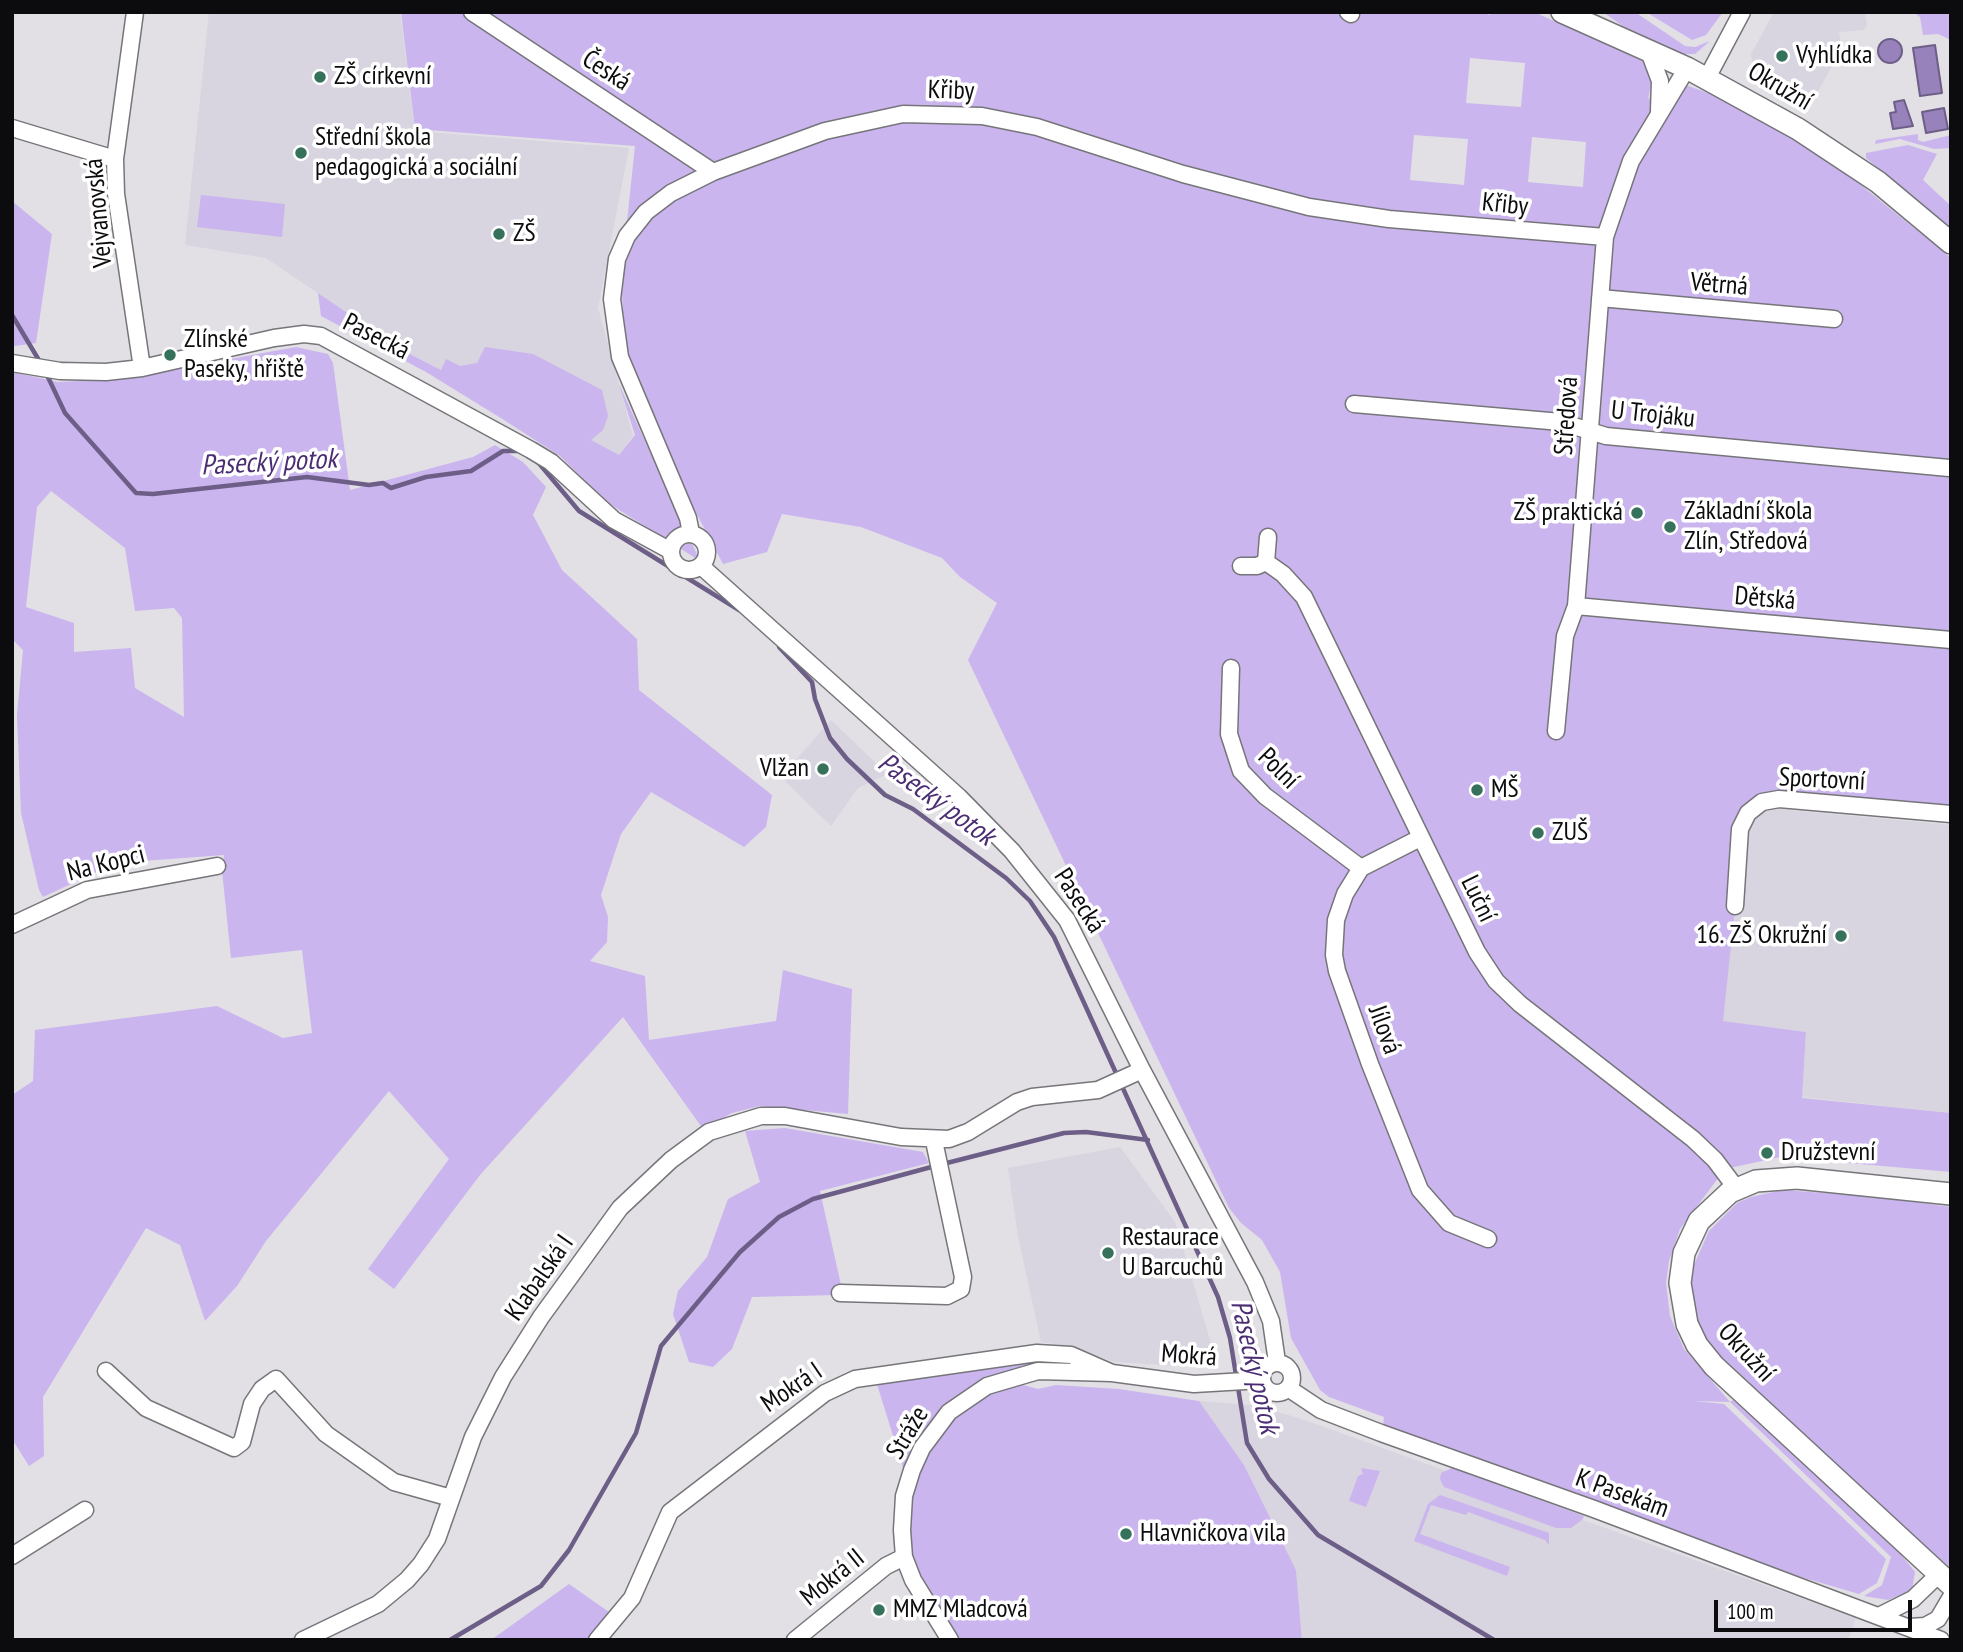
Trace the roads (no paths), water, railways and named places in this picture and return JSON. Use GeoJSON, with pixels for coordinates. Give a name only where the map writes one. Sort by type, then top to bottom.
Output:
{"type":"FeatureCollection","features":[{"type":"Feature","properties":{"kind":"street","name":"Vejvanovská"},"geometry":{"type":"LineString","coordinates":[[135,12],[115,159],[116,194],[142,368]]}},
{"type":"Feature","properties":{"kind":"street","name":"Česká"},"geometry":{"type":"LineString","coordinates":[[472,12],[713,172]]}},
{"type":"Feature","properties":{"kind":"street","name":"Okružní"},"geometry":{"type":"LineString","coordinates":[[1562,12],[1707,78],[1848,161],[1878,182],[1951,243]]}},
{"type":"Feature","properties":{"kind":"street"},"geometry":{"type":"LineString","coordinates":[[1707,78],[1742,12]]}},
{"type":"Feature","properties":{"kind":"street","name":"Středová"},"geometry":{"type":"LineString","coordinates":[[1648,49],[1660,81],[1658,113]]}},
{"type":"Feature","properties":{"kind":"street","name":"Středová"},"geometry":{"type":"LineString","coordinates":[[1556,731],[1564,636],[1576,606],[1605,237],[1631,161],[1687,68]]}},
{"type":"Feature","properties":{"kind":"street","name":"Křiby"},"geometry":{"type":"LineString","coordinates":[[691,533],[688,518],[627,379],[614,324],[611,287],[614,267],[627,236],[646,212],[671,193],[713,172],[825,131],[903,114],[982,116],[1037,127],[1266,197],[1309,207],[1398,219],[1605,237]]}},
{"type":"Feature","properties":{"kind":"street"},"geometry":{"type":"LineString","coordinates":[[12,128],[115,159]]}},
{"type":"Feature","properties":{"kind":"street","name":"Větrná"},"geometry":{"type":"LineString","coordinates":[[1600,299],[1834,319]]}},
{"type":"Feature","properties":{"kind":"street","name":"Pasecká"},"geometry":{"type":"LineString","coordinates":[[12,362],[41,368],[106,372],[142,368],[274,338],[304,334],[321,336],[551,462],[614,520],[671,551],[674,562],[683,569],[701,566],[959,797],[1012,851],[1067,920],[1135,1073],[1255,1282],[1271,1321],[1278,1362]]}},
{"type":"Feature","properties":{"kind":"street","name":"U Trojáku"},"geometry":{"type":"LineString","coordinates":[[1354,404],[1560,422],[1591,432],[1949,468]]}},
{"type":"Feature","properties":{"kind":"street"},"geometry":{"type":"LineString","coordinates":[[671,551],[679,536],[691,533],[702,538],[707,549],[701,566]]}},
{"type":"Feature","properties":{"kind":"street"},"geometry":{"type":"LineString","coordinates":[[1241,566],[1257,566],[1266,562],[1268,537]]}},
{"type":"Feature","properties":{"kind":"street","name":"Luční"},"geometry":{"type":"LineString","coordinates":[[1266,562],[1283,574],[1304,597],[1420,838],[1477,952],[1496,981],[1520,1004],[1693,1139],[1715,1160],[1736,1188]]}},
{"type":"Feature","properties":{"kind":"street","name":"Dětská"},"geometry":{"type":"LineString","coordinates":[[1576,606],[1951,640]]}},
{"type":"Feature","properties":{"kind":"street","name":"Polní"},"geometry":{"type":"LineString","coordinates":[[1231,668],[1228,734],[1241,771],[1265,796],[1361,868]]}},
{"type":"Feature","properties":{"kind":"street","name":"Sportovní"},"geometry":{"type":"LineString","coordinates":[[1735,906],[1740,829],[1748,813],[1762,802],[1779,799],[1951,814]]}},
{"type":"Feature","properties":{"kind":"street"},"geometry":{"type":"LineString","coordinates":[[1361,868],[1420,838]]}},
{"type":"Feature","properties":{"kind":"street","name":"Na Kopci"},"geometry":{"type":"LineString","coordinates":[[12,925],[87,890],[218,866]]}},
{"type":"Feature","properties":{"kind":"street","name":"Jílová"},"geometry":{"type":"LineString","coordinates":[[1361,868],[1345,894],[1336,920],[1334,955],[1337,971],[1420,1189],[1449,1223],[1488,1239]]}},
{"type":"Feature","properties":{"kind":"street","name":"Klabalská I"},"geometry":{"type":"LineString","coordinates":[[303,1640],[378,1604],[407,1580],[432,1549],[473,1437],[503,1377],[541,1317],[620,1208],[671,1160],[709,1132],[761,1116],[785,1116],[934,1141],[968,1132],[1017,1102],[1032,1097],[1089,1092],[1135,1073]]}},
{"type":"Feature","properties":{"kind":"street"},"geometry":{"type":"LineString","coordinates":[[840,1293],[947,1296],[961,1289],[964,1276],[934,1141]]}},
{"type":"Feature","properties":{"kind":"street","name":"Okružní"},"geometry":{"type":"LineString","coordinates":[[1945,1579],[1714,1366],[1697,1345],[1680,1297],[1684,1253],[1699,1221],[1717,1202],[1736,1188],[1756,1181],[1786,1178],[1951,1194]]}},
{"type":"Feature","properties":{"kind":"street","name":"Mokrá I"},"geometry":{"type":"LineString","coordinates":[[597,1640],[632,1598],[670,1512],[824,1392],[855,1379],[1037,1353],[1071,1355],[1112,1373]]}},
{"type":"Feature","properties":{"kind":"street"},"geometry":{"type":"LineString","coordinates":[[1278,1362],[1290,1369],[1293,1379],[1289,1388],[1275,1393],[1266,1388],[1262,1380],[1266,1367],[1278,1362]]}},
{"type":"Feature","properties":{"kind":"street"},"geometry":{"type":"LineString","coordinates":[[106,1371],[146,1408],[234,1448],[242,1442],[257,1396],[276,1379],[326,1434],[394,1482],[451,1498]]}},
{"type":"Feature","properties":{"kind":"street","name":"Stráže"},"geometry":{"type":"LineString","coordinates":[[950,1640],[913,1580],[904,1557],[902,1512],[909,1480],[922,1448],[949,1412],[987,1386],[1026,1372],[1112,1373]]}},
{"type":"Feature","properties":{"kind":"street","name":"Mokrá"},"geometry":{"type":"LineString","coordinates":[[1112,1373],[1194,1384],[1262,1380]]}},
{"type":"Feature","properties":{"kind":"street","name":"K Pasekám"},"geometry":{"type":"LineString","coordinates":[[1289,1388],[1321,1410],[1941,1640]]}},
{"type":"Feature","properties":{"kind":"street"},"geometry":{"type":"LineString","coordinates":[[12,1556],[85,1510]]}},
{"type":"Feature","properties":{"kind":"street","name":"Mokrá II"},"geometry":{"type":"LineString","coordinates":[[795,1640],[886,1566],[904,1557]]}},
{"type":"Feature","properties":{"kind":"street"},"geometry":{"type":"LineString","coordinates":[[1880,1616],[1913,1600],[1945,1579]]}},
{"type":"Feature","properties":{"kind":"street"},"geometry":{"type":"LineString","coordinates":[[1907,1627],[1931,1623],[1943,1613],[1951,1597]]}},
{"type":"Feature","properties":{"kind":"waterway","name":"Pasecký potok"},"geometry":{"type":"LineString","coordinates":[[12,315],[40,362]]}},
{"type":"Feature","properties":{"kind":"waterway","name":"Pasecký potok"},"geometry":{"type":"LineString","coordinates":[[46,373],[65,413],[136,493],[153,494],[307,477],[369,485],[383,483],[391,488],[426,477],[471,471],[503,451],[517,451]]}},
{"type":"Feature","properties":{"kind":"waterway","name":"Pasecký potok"},"geometry":{"type":"LineString","coordinates":[[537,461],[579,511],[739,610]]}},
{"type":"Feature","properties":{"kind":"waterway","name":"Pasecký potok"},"geometry":{"type":"LineString","coordinates":[[779,647],[812,682],[815,699],[830,738],[847,759],[885,795],[913,809],[1006,878],[1030,901],[1054,937],[1218,1297],[1230,1338],[1247,1443],[1269,1479],[1318,1535],[1494,1640]]}},
{"type":"Feature","properties":{"kind":"waterway"},"geometry":{"type":"LineString","coordinates":[[943,1164],[1064,1133],[1086,1132],[1148,1140]]}},
{"type":"Feature","properties":{"kind":"waterway"},"geometry":{"type":"LineString","coordinates":[[450,1640],[541,1586],[569,1550],[636,1433],[661,1346],[740,1252],[779,1217],[813,1199],[935,1166]]}},
{"type":"Feature","properties":{"kind":"place","name":"Vyhlídka"},"geometry":{"type":"Point","coordinates":[1782,56]}},
{"type":"Feature","properties":{"kind":"place","name":"ZŠ církevní"},"geometry":{"type":"Point","coordinates":[320,77]}},
{"type":"Feature","properties":{"kind":"place","name":"Střední škola pedagogická a sociální"},"geometry":{"type":"Point","coordinates":[301,153]}},
{"type":"Feature","properties":{"kind":"place","name":"ZŠ"},"geometry":{"type":"Point","coordinates":[499,234]}},
{"type":"Feature","properties":{"kind":"place","name":"Zlínské Paseky, hřiště"},"geometry":{"type":"Point","coordinates":[170,355]}},
{"type":"Feature","properties":{"kind":"place","name":"ZŠ praktická"},"geometry":{"type":"Point","coordinates":[1637,513]}},
{"type":"Feature","properties":{"kind":"place","name":"Základní škola Zlín, Středová"},"geometry":{"type":"Point","coordinates":[1670,527]}},
{"type":"Feature","properties":{"kind":"place","name":"Vlžan"},"geometry":{"type":"Point","coordinates":[823,769]}},
{"type":"Feature","properties":{"kind":"place","name":"MŠ"},"geometry":{"type":"Point","coordinates":[1477,790]}},
{"type":"Feature","properties":{"kind":"place","name":"ZUŠ"},"geometry":{"type":"Point","coordinates":[1538,833]}},
{"type":"Feature","properties":{"kind":"place","name":"16. ZŠ Okružní"},"geometry":{"type":"Point","coordinates":[1841,936]}},
{"type":"Feature","properties":{"kind":"place","name":"Družstevní"},"geometry":{"type":"Point","coordinates":[1767,1153]}},
{"type":"Feature","properties":{"kind":"place","name":"Restaurace U Barcuchů"},"geometry":{"type":"Point","coordinates":[1108,1253]}},
{"type":"Feature","properties":{"kind":"place","name":"Hlavničkova vila"},"geometry":{"type":"Point","coordinates":[1126,1534]}},
{"type":"Feature","properties":{"kind":"place","name":"MMZ Mladcová"},"geometry":{"type":"Point","coordinates":[879,1610]}}]}
